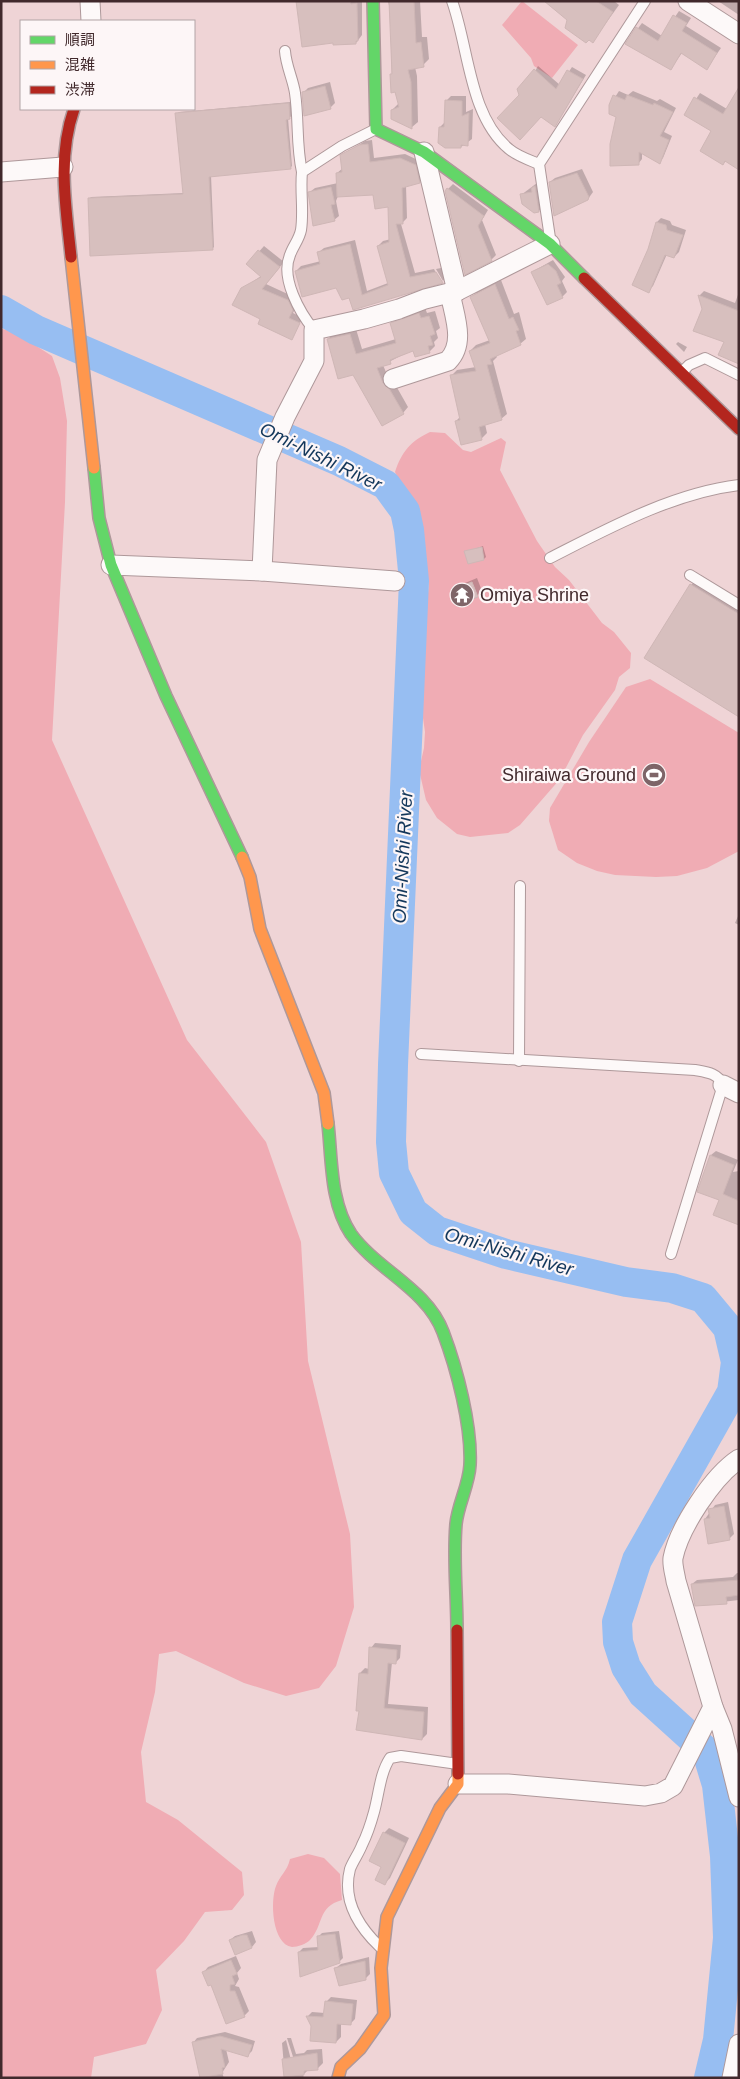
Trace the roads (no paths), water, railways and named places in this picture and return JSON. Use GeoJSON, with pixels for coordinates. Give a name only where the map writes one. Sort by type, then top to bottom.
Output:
{"type":"FeatureCollection","features":[{"type":"Feature","properties":{"kind":"street"},"geometry":{"type":"LineString","coordinates":[[90,1],[90,20]]}},
{"type":"Feature","properties":{"kind":"street"},"geometry":{"type":"LineString","coordinates":[[373,1],[376,129],[424,152],[550,244],[739,429]]}},
{"type":"Feature","properties":{"kind":"street"},"geometry":{"type":"LineString","coordinates":[[688,1],[739,34]]}},
{"type":"Feature","properties":{"kind":"street"},"geometry":{"type":"LineString","coordinates":[[74,110],[68,124],[63,151],[63,167],[99,518],[111,565],[166,696],[235,838],[250,877],[260,929],[324,1093],[338,1206],[351,1233],[377,1263],[428,1305],[443,1331],[464,1405],[470,1440],[470,1467],[456,1523],[455,1614],[458,1784],[440,1808],[387,1917],[382,1949],[384,2015],[360,2049],[341,2067],[338,2078]]}},
{"type":"Feature","properties":{"kind":"street"},"geometry":{"type":"LineString","coordinates":[[393,379],[448,361],[454,354],[458,343],[454,292],[424,152]]}},
{"type":"Feature","properties":{"kind":"street"},"geometry":{"type":"LineString","coordinates":[[1,172],[63,167]]}},
{"type":"Feature","properties":{"kind":"street"},"geometry":{"type":"LineString","coordinates":[[262,571],[267,460],[285,417],[314,361],[314,330],[364,319],[400,309],[425,299],[454,292],[550,244]]}},
{"type":"Feature","properties":{"kind":"street"},"geometry":{"type":"LineString","coordinates":[[111,565],[262,571],[395,581]]}},
{"type":"Feature","properties":{"kind":"street"},"geometry":{"type":"LineString","coordinates":[[739,1459],[713,1482],[689,1521],[672,1560],[711,1711],[722,1729],[739,1797]]}},
{"type":"Feature","properties":{"kind":"street"},"geometry":{"type":"LineString","coordinates":[[458,1784],[508,1784],[646,1796],[661,1793],[673,1786],[681,1773],[711,1711]]}},
{"type":"Feature","properties":{"kind":"street"},"geometry":{"type":"LineString","coordinates":[[732,2078],[739,2044]]}},
{"type":"Feature","properties":{"kind":"lane"},"geometry":{"type":"LineString","coordinates":[[452,1],[464,37],[474,86],[488,124],[510,150],[539,164]]}},
{"type":"Feature","properties":{"kind":"lane"},"geometry":{"type":"LineString","coordinates":[[550,244],[539,164],[645,1]]}},
{"type":"Feature","properties":{"kind":"lane"},"geometry":{"type":"LineString","coordinates":[[285,51],[288,73],[295,90],[296,139],[302,172],[301,229],[299,238],[289,257],[288,272],[291,293],[300,312],[314,330]]}},
{"type":"Feature","properties":{"kind":"lane"},"geometry":{"type":"LineString","coordinates":[[302,172],[356,138],[376,129]]}},
{"type":"Feature","properties":{"kind":"lane"},"geometry":{"type":"LineString","coordinates":[[681,373],[689,365],[705,358],[739,374]]}},
{"type":"Feature","properties":{"kind":"lane"},"geometry":{"type":"LineString","coordinates":[[550,558],[611,528],[680,500],[710,489],[739,485]]}},
{"type":"Feature","properties":{"kind":"lane"},"geometry":{"type":"LineString","coordinates":[[690,575],[739,605]]}},
{"type":"Feature","properties":{"kind":"lane"},"geometry":{"type":"LineString","coordinates":[[519,1061],[520,886]]}},
{"type":"Feature","properties":{"kind":"lane"},"geometry":{"type":"LineString","coordinates":[[421,1054],[695,1070],[712,1074],[720,1080],[731,1089],[671,1254]]}},
{"type":"Feature","properties":{"kind":"lane"},"geometry":{"type":"LineString","coordinates":[[382,1949],[366,1934],[354,1916],[348,1893],[350,1868],[363,1842],[374,1812],[385,1766],[390,1758],[400,1756],[458,1764]]}},
{"type":"Feature","properties":{"kind":"waterway","name":"Omi-Nishi River"},"geometry":{"type":"LineString","coordinates":[[1,310],[36,330],[339,461],[386,485],[405,511],[409,530],[414,581],[393,1065],[391,1142],[394,1173],[413,1212],[437,1231],[506,1254],[626,1282],[672,1288],[703,1298],[728,1328],[736,1362],[732,1392],[637,1560],[617,1622],[618,1642],[626,1667],[643,1694],[707,1752],[717,1785],[725,1856],[728,1938],[718,2040],[709,2078]]}},
{"type":"Feature","properties":{"kind":"place","name":"Omiya Shrine"},"geometry":{"type":"Point","coordinates":[462,595]}},
{"type":"Feature","properties":{"kind":"place","name":"Shiraiwa Ground"},"geometry":{"type":"Point","coordinates":[654,775]}}]}
